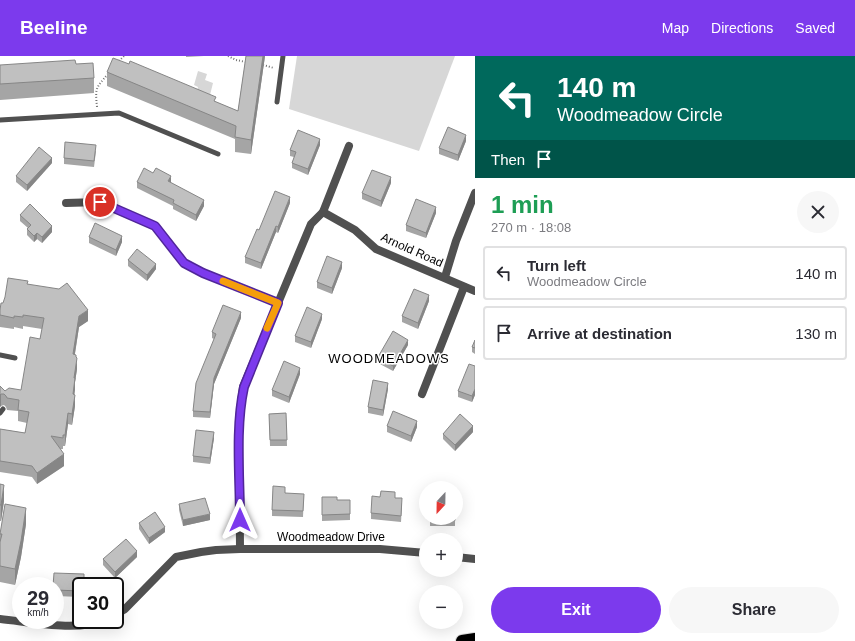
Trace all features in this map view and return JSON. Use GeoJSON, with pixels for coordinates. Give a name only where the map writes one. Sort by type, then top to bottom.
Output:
{"type":"FeatureCollection","features":[{"type":"Feature","properties":{"kind":"highway"},"geometry":{"type":"LineString","coordinates":[[462,641],[475,639]]}},
{"type":"Feature","properties":{"kind":"street"},"geometry":{"type":"LineString","coordinates":[[240,549],[239,419],[244,387],[311,224],[323,212],[349,146]]}},
{"type":"Feature","properties":{"kind":"street"},"geometry":{"type":"LineString","coordinates":[[445,278],[456,241],[475,193]]}},
{"type":"Feature","properties":{"kind":"street"},"geometry":{"type":"LineString","coordinates":[[66,203],[100,202],[155,226],[184,263],[203,273],[278,303]]}},
{"type":"Feature","properties":{"kind":"street","name":"Arnold Road"},"geometry":{"type":"LineString","coordinates":[[323,212],[355,230],[376,249],[475,291]]}},
{"type":"Feature","properties":{"kind":"street"},"geometry":{"type":"LineString","coordinates":[[422,394],[464,287]]}},
{"type":"Feature","properties":{"kind":"street","name":"Woodmeadow Drive"},"geometry":{"type":"LineString","coordinates":[[124,610],[176,557],[216,550],[240,549],[380,549],[419,552]]}},
{"type":"Feature","properties":{"kind":"street"},"geometry":{"type":"LineString","coordinates":[[463,557],[475,559]]}},
{"type":"Feature","properties":{"kind":"street"},"geometry":{"type":"LineString","coordinates":[[0,619],[72,627]]}},
{"type":"Feature","properties":{"kind":"lane"},"geometry":{"type":"LineString","coordinates":[[277,102],[283,56]]}},
{"type":"Feature","properties":{"kind":"lane"},"geometry":{"type":"LineString","coordinates":[[0,120],[119,113],[218,154]]}},
{"type":"Feature","properties":{"kind":"lane"},"geometry":{"type":"LineString","coordinates":[[0,355],[15,358]]}},
{"type":"Feature","properties":{"kind":"path"},"geometry":{"type":"LineString","coordinates":[[119,62],[124,56]]}},
{"type":"Feature","properties":{"kind":"path"},"geometry":{"type":"LineString","coordinates":[[228,56],[236,60],[251,63]]}},
{"type":"Feature","properties":{"kind":"path"},"geometry":{"type":"LineString","coordinates":[[259,64],[281,69]]}},
{"type":"Feature","properties":{"kind":"path"},"geometry":{"type":"LineString","coordinates":[[98,114],[96,94],[97,86],[109,73]]}},
{"type":"Feature","properties":{"kind":"shaded area"},"geometry":{"type":"Polygon","coordinates":[[[297,56],[455,56],[419,151],[289,109],[297,56]]]}},
{"type":"Feature","properties":{"kind":"shaded area"},"geometry":{"type":"Polygon","coordinates":[[[198,71],[207,74],[205,80],[213,83],[210,95],[197,91],[198,87],[194,85],[198,71]]]}},
{"type":"Feature","properties":{"kind":"building"},"geometry":{"type":"Polygon","coordinates":[[[246,56],[263,56],[251,140],[235,137],[236,126],[107,72],[113,58],[129,64],[130,61],[216,97],[214,101],[238,111],[246,56]]]}},
{"type":"Feature","properties":{"kind":"building"},"geometry":{"type":"Polygon","coordinates":[[[75,60],[76,64],[93,63],[94,78],[0,84],[0,65],[75,60]]]}},
{"type":"Feature","properties":{"kind":"building"},"geometry":{"type":"Polygon","coordinates":[[[448,127],[466,135],[458,155],[439,148],[448,127]]]}},
{"type":"Feature","properties":{"kind":"building"},"geometry":{"type":"Polygon","coordinates":[[[298,130],[320,139],[308,169],[292,163],[296,152],[290,150],[298,130]]]}},
{"type":"Feature","properties":{"kind":"building"},"geometry":{"type":"Polygon","coordinates":[[[65,142],[96,145],[94,161],[64,158],[65,142]]]}},
{"type":"Feature","properties":{"kind":"building"},"geometry":{"type":"Polygon","coordinates":[[[39,147],[52,158],[27,185],[16,176],[39,147]]]}},
{"type":"Feature","properties":{"kind":"building"},"geometry":{"type":"Polygon","coordinates":[[[144,168],[153,173],[156,168],[171,176],[168,181],[204,200],[196,215],[173,203],[174,200],[137,182],[144,168]]]}},
{"type":"Feature","properties":{"kind":"building"},"geometry":{"type":"Polygon","coordinates":[[[372,170],[391,177],[381,201],[362,193],[372,170]]]}},
{"type":"Feature","properties":{"kind":"building"},"geometry":{"type":"Polygon","coordinates":[[[275,191],[290,197],[261,263],[245,257],[257,229],[259,230],[275,191]]]}},
{"type":"Feature","properties":{"kind":"building"},"geometry":{"type":"Polygon","coordinates":[[[416,199],[436,207],[426,233],[406,225],[416,199]]]}},
{"type":"Feature","properties":{"kind":"building"},"geometry":{"type":"Polygon","coordinates":[[[30,204],[52,226],[42,237],[37,233],[34,236],[27,229],[31,225],[20,215],[30,204]]]}},
{"type":"Feature","properties":{"kind":"building"},"geometry":{"type":"Polygon","coordinates":[[[95,223],[122,236],[116,250],[89,237],[95,223]]]}},
{"type":"Feature","properties":{"kind":"building"},"geometry":{"type":"Polygon","coordinates":[[[137,249],[156,264],[147,275],[128,260],[137,249]]]}},
{"type":"Feature","properties":{"kind":"building"},"geometry":{"type":"Polygon","coordinates":[[[327,256],[342,262],[332,288],[317,282],[327,256]]]}},
{"type":"Feature","properties":{"kind":"building"},"geometry":{"type":"Polygon","coordinates":[[[8,278],[28,281],[27,284],[59,289],[67,283],[88,310],[79,316],[73,354],[76,355],[77,358],[73,394],[75,395],[72,414],[68,413],[65,435],[63,435],[63,438],[51,436],[64,454],[37,473],[32,466],[0,461],[0,429],[25,433],[29,412],[18,410],[19,400],[7,398],[4,394],[0,395],[0,386],[5,391],[9,388],[21,390],[30,337],[40,339],[44,318],[23,315],[23,317],[14,316],[14,318],[0,315],[1,303],[3,303],[5,297],[8,278]]]}},
{"type":"Feature","properties":{"kind":"building"},"geometry":{"type":"Polygon","coordinates":[[[414,289],[429,295],[418,323],[402,316],[414,289]]]}},
{"type":"Feature","properties":{"kind":"building"},"geometry":{"type":"Polygon","coordinates":[[[223,305],[241,312],[214,378],[210,412],[193,411],[196,383],[216,334],[212,332],[223,305]]]}},
{"type":"Feature","properties":{"kind":"building"},"geometry":{"type":"Polygon","coordinates":[[[307,307],[322,314],[311,342],[295,336],[307,307]]]}},
{"type":"Feature","properties":{"kind":"building"},"geometry":{"type":"Polygon","coordinates":[[[393,331],[408,340],[393,366],[378,357],[393,331]]]}},
{"type":"Feature","properties":{"kind":"building"},"geometry":{"type":"Polygon","coordinates":[[[475,340],[475,348],[472,347],[475,340]]]}},
{"type":"Feature","properties":{"kind":"building"},"geometry":{"type":"Polygon","coordinates":[[[284,361],[300,368],[289,397],[272,390],[284,361]]]}},
{"type":"Feature","properties":{"kind":"building"},"geometry":{"type":"Polygon","coordinates":[[[469,364],[475,366],[475,389],[472,396],[458,391],[469,364]]]}},
{"type":"Feature","properties":{"kind":"building"},"geometry":{"type":"Polygon","coordinates":[[[373,380],[388,383],[383,410],[368,407],[373,380]]]}},
{"type":"Feature","properties":{"kind":"building"},"geometry":{"type":"Polygon","coordinates":[[[393,411],[417,421],[411,436],[387,426],[393,411]]]}},
{"type":"Feature","properties":{"kind":"building"},"geometry":{"type":"Polygon","coordinates":[[[286,413],[287,440],[270,440],[269,414],[286,413]]]}},
{"type":"Feature","properties":{"kind":"building"},"geometry":{"type":"Polygon","coordinates":[[[460,414],[473,426],[455,445],[443,434],[460,414]]]}},
{"type":"Feature","properties":{"kind":"building"},"geometry":{"type":"Polygon","coordinates":[[[196,430],[214,432],[210,458],[193,456],[196,430]]]}},
{"type":"Feature","properties":{"kind":"building"},"geometry":{"type":"Polygon","coordinates":[[[0,484],[4,485],[1,505],[0,505],[0,484]]]}},
{"type":"Feature","properties":{"kind":"building"},"geometry":{"type":"Polygon","coordinates":[[[273,486],[285,487],[285,493],[304,494],[303,511],[272,510],[273,486]]]}},
{"type":"Feature","properties":{"kind":"building"},"geometry":{"type":"Polygon","coordinates":[[[381,491],[395,492],[395,498],[402,498],[401,516],[371,513],[372,496],[380,497],[381,491]]]}},
{"type":"Feature","properties":{"kind":"building"},"geometry":{"type":"Polygon","coordinates":[[[322,497],[337,497],[337,500],[350,500],[350,514],[322,515],[322,497]]]}},
{"type":"Feature","properties":{"kind":"building"},"geometry":{"type":"Polygon","coordinates":[[[205,498],[210,514],[183,520],[179,504],[205,498]]]}},
{"type":"Feature","properties":{"kind":"building"},"geometry":{"type":"Polygon","coordinates":[[[5,504],[26,508],[15,569],[0,566],[0,542],[2,534],[0,534],[5,504]]]}},
{"type":"Feature","properties":{"kind":"building"},"geometry":{"type":"Polygon","coordinates":[[[155,512],[165,527],[149,538],[139,523],[155,512]]]}},
{"type":"Feature","properties":{"kind":"building"},"geometry":{"type":"Polygon","coordinates":[[[126,539],[137,551],[115,572],[103,559],[126,539]]]}},
{"type":"Feature","properties":{"kind":"building"},"geometry":{"type":"Polygon","coordinates":[[[54,573],[84,574],[84,577],[72,577],[72,591],[64,590],[64,577],[54,577],[54,573]]]}},
{"type":"Feature","properties":{"kind":"slow traffic"},"geometry":{"type":"LineString","coordinates":[[223,281],[278,303],[267,328]]}},
{"type":"Feature","properties":{"kind":"district","name":"WOODMEADOWS"},"geometry":{"type":"Point","coordinates":[389,358]}},
{"type":"Feature","properties":{"kind":"route"},"geometry":{"type":"LineString","coordinates":[[100,202],[155,226],[184,263],[203,273],[278,303],[244,387],[241,400],[239,419],[240,520]]}}]}
